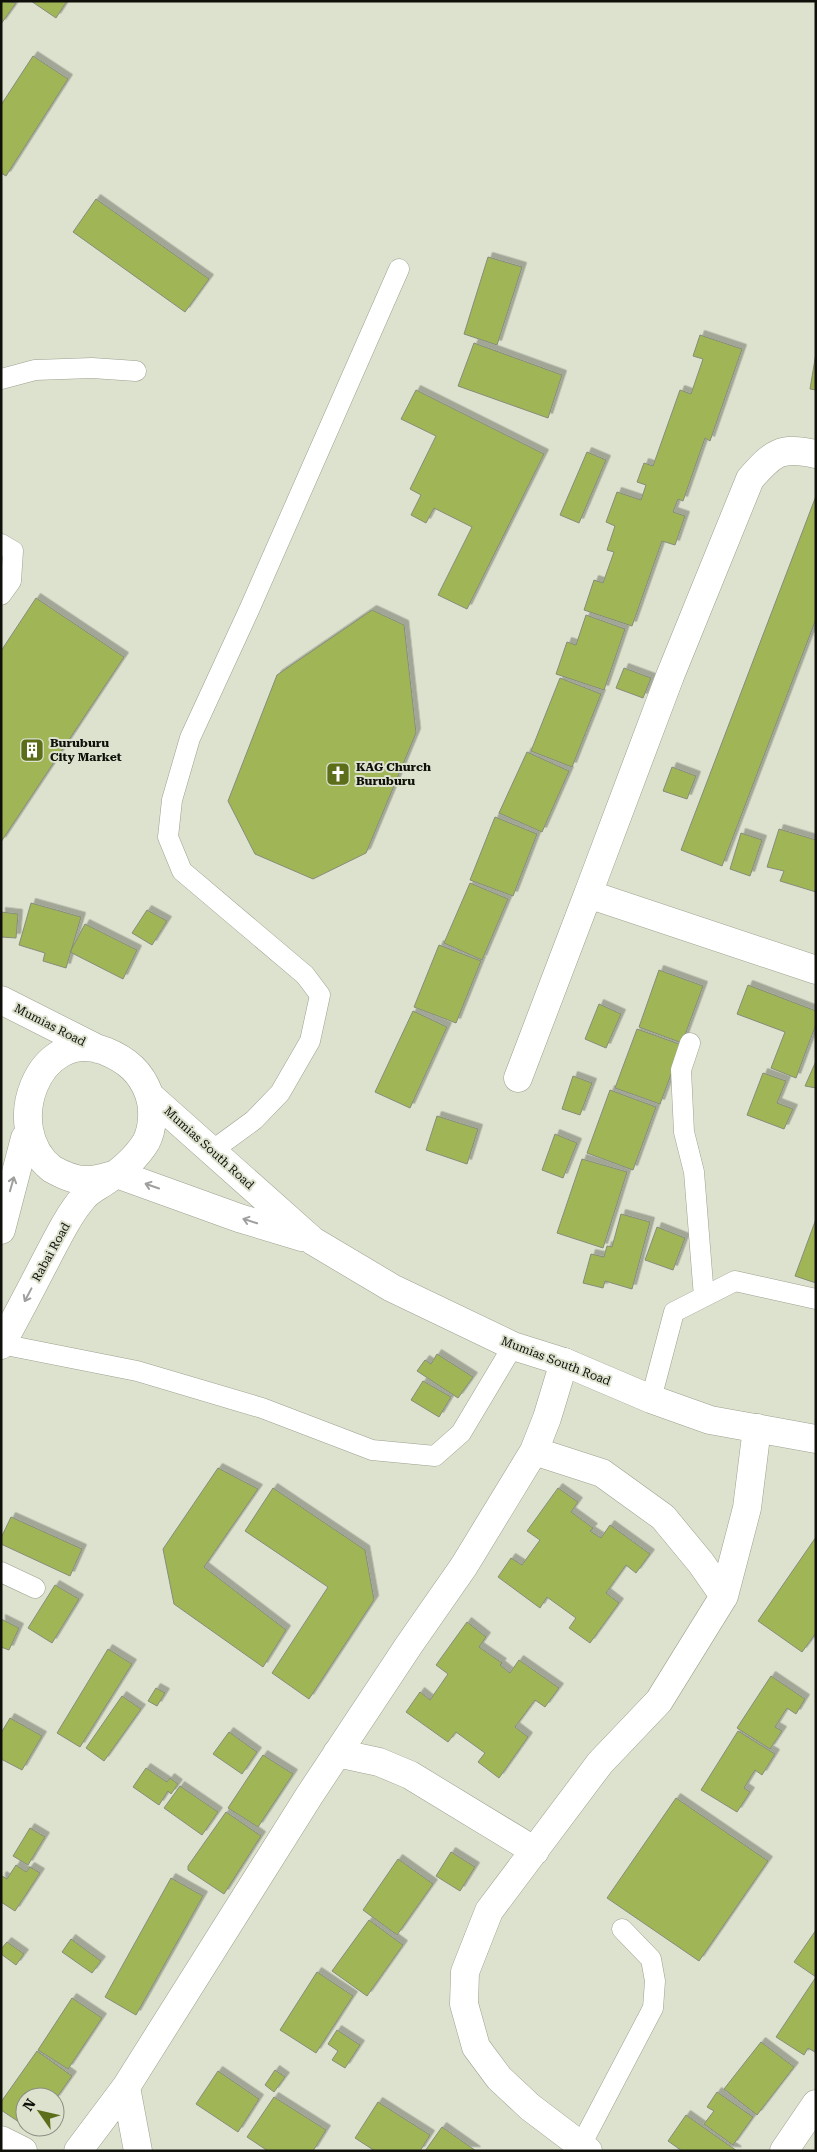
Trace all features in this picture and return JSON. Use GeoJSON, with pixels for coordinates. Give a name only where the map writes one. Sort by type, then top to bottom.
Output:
{"type":"FeatureCollection","features":[{"type":"Feature","properties":{"kind":"street"},"geometry":{"type":"LineString","coordinates":[[518,1078],[670,676],[750,480],[769,457],[794,449],[816,454]]}},
{"type":"Feature","properties":{"kind":"street"},"geometry":{"type":"LineString","coordinates":[[588,894],[816,970]]}},
{"type":"Feature","properties":{"kind":"street","name":"Mumias Road"},"geometry":{"type":"LineString","coordinates":[[1,1000],[99,1049]]}},
{"type":"Feature","properties":{"kind":"street"},"geometry":{"type":"LineString","coordinates":[[1,1103],[23,1130],[42,1162],[67,1177],[87,1180],[117,1174],[134,1159],[147,1140],[153,1118],[150,1096],[139,1074],[121,1058],[99,1049],[78,1048],[59,1054],[42,1066],[29,1082],[22,1101],[23,1130],[1,1230]]}},
{"type":"Feature","properties":{"kind":"street","name":"Mumias South Road"},"geometry":{"type":"LineString","coordinates":[[150,1096],[213,1150],[313,1241],[392,1288],[513,1346],[564,1362],[651,1399],[710,1420],[816,1439]]}},
{"type":"Feature","properties":{"kind":"street","name":"Mumias South Road"},"geometry":{"type":"LineString","coordinates":[[117,1174],[239,1218],[313,1241]]}},
{"type":"Feature","properties":{"kind":"street","name":"Rabai Road"},"geometry":{"type":"LineString","coordinates":[[1,1344],[62,1229],[85,1196],[117,1174]]}},
{"type":"Feature","properties":{"kind":"street"},"geometry":{"type":"LineString","coordinates":[[78,2151],[126,2087],[337,1753],[464,1566],[534,1450],[547,1418],[564,1362]]}},
{"type":"Feature","properties":{"kind":"street"},"geometry":{"type":"LineString","coordinates":[[584,2148],[530,2106],[499,2078],[476,2047],[464,2004],[465,1972],[489,1912],[600,1764],[660,1700],[724,1596],[747,1508],[757,1428]]}},
{"type":"Feature","properties":{"kind":"street"},"geometry":{"type":"LineString","coordinates":[[534,1450],[602,1473],[663,1517],[701,1563],[724,1596]]}},
{"type":"Feature","properties":{"kind":"street"},"geometry":{"type":"LineString","coordinates":[[337,1753],[379,1762],[410,1775],[535,1851]]}},
{"type":"Feature","properties":{"kind":"street"},"geometry":{"type":"LineString","coordinates":[[126,2087],[138,2151]]}},
{"type":"Feature","properties":{"kind":"street"},"geometry":{"type":"LineString","coordinates":[[784,2151],[816,2104]]}},
{"type":"Feature","properties":{"kind":"street"},"geometry":{"type":"LineString","coordinates":[[1,2140],[23,2151]]}},
{"type":"Feature","properties":{"kind":"lane"},"geometry":{"type":"LineString","coordinates":[[213,1150],[254,1120],[280,1093],[310,1041],[320,995],[305,975],[182,872],[168,837],[172,800],[190,738],[249,610],[399,269]]}},
{"type":"Feature","properties":{"kind":"lane"},"geometry":{"type":"LineString","coordinates":[[1,379],[35,370],[92,368],[136,371]]}},
{"type":"Feature","properties":{"kind":"lane"},"geometry":{"type":"LineString","coordinates":[[1,544],[13,551],[11,581],[1,595]]}},
{"type":"Feature","properties":{"kind":"lane"},"geometry":{"type":"LineString","coordinates":[[690,1043],[681,1070],[684,1132],[694,1172],[704,1297]]}},
{"type":"Feature","properties":{"kind":"lane"},"geometry":{"type":"LineString","coordinates":[[651,1399],[674,1312],[735,1281],[816,1299]]}},
{"type":"Feature","properties":{"kind":"lane"},"geometry":{"type":"LineString","coordinates":[[1,1344],[137,1371],[262,1408],[372,1450],[434,1456],[460,1433],[513,1346]]}},
{"type":"Feature","properties":{"kind":"lane"},"geometry":{"type":"LineString","coordinates":[[1,1572],[35,1588]]}},
{"type":"Feature","properties":{"kind":"lane"},"geometry":{"type":"LineString","coordinates":[[584,2148],[653,2008],[655,1981],[651,1959],[622,1929]]}},
{"type":"Feature","properties":{"kind":"building"},"geometry":{"type":"Polygon","coordinates":[[[1,1],[16,3],[1,24],[1,1]]]}},
{"type":"Feature","properties":{"kind":"building"},"geometry":{"type":"Polygon","coordinates":[[[31,1],[67,1],[56,18],[31,1]]]}},
{"type":"Feature","properties":{"kind":"building"},"geometry":{"type":"Polygon","coordinates":[[[33,56],[68,79],[6,176],[1,173],[1,105],[33,56]]]}},
{"type":"Feature","properties":{"kind":"building"},"geometry":{"type":"Polygon","coordinates":[[[96,199],[209,279],[185,312],[73,232],[96,199]]]}},
{"type":"Feature","properties":{"kind":"building"},"geometry":{"type":"Polygon","coordinates":[[[488,257],[522,267],[497,345],[464,334],[488,257]]]}},
{"type":"Feature","properties":{"kind":"building"},"geometry":{"type":"Polygon","coordinates":[[[700,335],[742,349],[710,441],[705,438],[683,501],[678,499],[673,512],[685,516],[675,545],[662,541],[632,626],[584,610],[594,580],[603,583],[614,552],[607,550],[615,526],[606,522],[617,492],[641,500],[646,485],[637,482],[644,463],[653,466],[680,390],[691,394],[703,359],[693,356],[700,335]]]}},
{"type":"Feature","properties":{"kind":"building"},"geometry":{"type":"Polygon","coordinates":[[[474,343],[562,375],[548,418],[458,386],[474,343]]]}},
{"type":"Feature","properties":{"kind":"building"},"geometry":{"type":"Polygon","coordinates":[[[816,353],[816,390],[810,389],[816,353]]]}},
{"type":"Feature","properties":{"kind":"building"},"geometry":{"type":"Polygon","coordinates":[[[416,390],[544,454],[467,609],[438,595],[472,527],[434,508],[426,523],[411,515],[421,495],[410,489],[436,436],[401,419],[416,390]]]}},
{"type":"Feature","properties":{"kind":"building"},"geometry":{"type":"Polygon","coordinates":[[[587,452],[606,460],[579,523],[560,515],[587,452]]]}},
{"type":"Feature","properties":{"kind":"building"},"geometry":{"type":"Polygon","coordinates":[[[816,496],[816,619],[722,866],[681,850],[816,496]]]}},
{"type":"Feature","properties":{"kind":"building","name":"Buruburu City Market"},"geometry":{"type":"Polygon","coordinates":[[[36,598],[124,657],[1,842],[1,651],[36,598]]]}},
{"type":"Feature","properties":{"kind":"building"},"geometry":{"type":"Polygon","coordinates":[[[372,610],[404,625],[416,733],[366,853],[313,879],[255,854],[228,801],[277,675],[372,610]]]}},
{"type":"Feature","properties":{"kind":"building"},"geometry":{"type":"Polygon","coordinates":[[[586,615],[625,629],[604,690],[556,674],[567,642],[576,645],[586,615]]]}},
{"type":"Feature","properties":{"kind":"building"},"geometry":{"type":"Polygon","coordinates":[[[624,668],[651,678],[643,698],[616,688],[624,668]]]}},
{"type":"Feature","properties":{"kind":"building"},"geometry":{"type":"Polygon","coordinates":[[[560,678],[601,694],[572,767],[531,751],[560,678]]]}},
{"type":"Feature","properties":{"kind":"building"},"geometry":{"type":"Polygon","coordinates":[[[527,752],[569,771],[542,832],[499,813],[527,752]]]}},
{"type":"Feature","properties":{"kind":"building"},"geometry":{"type":"Polygon","coordinates":[[[672,767],[696,776],[687,799],[663,791],[672,767]]]}},
{"type":"Feature","properties":{"kind":"building"},"geometry":{"type":"Polygon","coordinates":[[[495,817],[537,834],[513,896],[470,880],[495,817]]]}},
{"type":"Feature","properties":{"kind":"building"},"geometry":{"type":"Polygon","coordinates":[[[779,829],[816,840],[816,892],[780,881],[784,871],[767,867],[779,829]]]}},
{"type":"Feature","properties":{"kind":"building"},"geometry":{"type":"Polygon","coordinates":[[[741,833],[762,840],[750,876],[730,869],[741,833]]]}},
{"type":"Feature","properties":{"kind":"building"},"geometry":{"type":"Polygon","coordinates":[[[470,883],[508,899],[482,960],[444,943],[470,883]]]}},
{"type":"Feature","properties":{"kind":"building"},"geometry":{"type":"Polygon","coordinates":[[[31,903],[81,917],[66,968],[43,961],[45,953],[19,945],[31,903]]]}},
{"type":"Feature","properties":{"kind":"building"},"geometry":{"type":"Polygon","coordinates":[[[147,910],[167,921],[152,945],[132,933],[147,910]]]}},
{"type":"Feature","properties":{"kind":"building"},"geometry":{"type":"Polygon","coordinates":[[[1,912],[18,914],[16,938],[1,937],[1,912]]]}},
{"type":"Feature","properties":{"kind":"building"},"geometry":{"type":"Polygon","coordinates":[[[85,924],[137,950],[123,979],[70,952],[85,924]]]}},
{"type":"Feature","properties":{"kind":"building"},"geometry":{"type":"Polygon","coordinates":[[[439,945],[481,961],[456,1023],[414,1007],[439,945]]]}},
{"type":"Feature","properties":{"kind":"building"},"geometry":{"type":"Polygon","coordinates":[[[659,970],[703,986],[682,1043],[639,1027],[659,970]]]}},
{"type":"Feature","properties":{"kind":"building"},"geometry":{"type":"Polygon","coordinates":[[[748,985],[816,1011],[816,1024],[796,1078],[771,1068],[785,1032],[737,1014],[748,985]]]}},
{"type":"Feature","properties":{"kind":"building"},"geometry":{"type":"Polygon","coordinates":[[[599,1004],[621,1014],[606,1048],[585,1039],[599,1004]]]}},
{"type":"Feature","properties":{"kind":"building"},"geometry":{"type":"Polygon","coordinates":[[[413,1011],[447,1027],[410,1108],[375,1092],[413,1011]]]}},
{"type":"Feature","properties":{"kind":"building"},"geometry":{"type":"Polygon","coordinates":[[[637,1029],[682,1045],[660,1104],[615,1088],[637,1029]]]}},
{"type":"Feature","properties":{"kind":"building"},"geometry":{"type":"Polygon","coordinates":[[[816,1061],[816,1088],[805,1086],[816,1061]]]}},
{"type":"Feature","properties":{"kind":"building"},"geometry":{"type":"Polygon","coordinates":[[[763,1073],[786,1081],[777,1103],[793,1109],[784,1129],[747,1115],[763,1073]]]}},
{"type":"Feature","properties":{"kind":"building"},"geometry":{"type":"Polygon","coordinates":[[[573,1076],[592,1083],[580,1115],[562,1109],[573,1076]]]}},
{"type":"Feature","properties":{"kind":"building"},"geometry":{"type":"Polygon","coordinates":[[[610,1090],[656,1107],[633,1170],[587,1153],[610,1090]]]}},
{"type":"Feature","properties":{"kind":"building"},"geometry":{"type":"Polygon","coordinates":[[[437,1116],[478,1129],[467,1164],[426,1150],[437,1116]]]}},
{"type":"Feature","properties":{"kind":"building"},"geometry":{"type":"Polygon","coordinates":[[[555,1134],[577,1143],[563,1178],[542,1170],[555,1134]]]}},
{"type":"Feature","properties":{"kind":"building"},"geometry":{"type":"Polygon","coordinates":[[[582,1159],[627,1172],[603,1248],[557,1233],[582,1159]]]}},
{"type":"Feature","properties":{"kind":"building"},"geometry":{"type":"Polygon","coordinates":[[[621,1214],[650,1222],[632,1289],[605,1281],[603,1288],[583,1283],[591,1254],[604,1257],[607,1246],[612,1247],[621,1214]]]}},
{"type":"Feature","properties":{"kind":"building"},"geometry":{"type":"Polygon","coordinates":[[[816,1219],[816,1283],[795,1276],[816,1219]]]}},
{"type":"Feature","properties":{"kind":"building"},"geometry":{"type":"Polygon","coordinates":[[[657,1227],[685,1238],[673,1270],[645,1260],[657,1227]]]}},
{"type":"Feature","properties":{"kind":"building"},"geometry":{"type":"Polygon","coordinates":[[[437,1354],[473,1377],[458,1398],[417,1371],[425,1360],[431,1364],[437,1354]]]}},
{"type":"Feature","properties":{"kind":"building"},"geometry":{"type":"Polygon","coordinates":[[[423,1381],[451,1397],[439,1417],[411,1400],[423,1381]]]}},
{"type":"Feature","properties":{"kind":"building"},"geometry":{"type":"Polygon","coordinates":[[[218,1468],[258,1489],[204,1567],[286,1630],[263,1667],[174,1604],[163,1549],[218,1468]]]}},
{"type":"Feature","properties":{"kind":"building"},"geometry":{"type":"Polygon","coordinates":[[[273,1488],[365,1550],[374,1600],[309,1699],[272,1673],[328,1587],[245,1531],[273,1488]]]}},
{"type":"Feature","properties":{"kind":"building"},"geometry":{"type":"Polygon","coordinates":[[[558,1488],[578,1502],[571,1512],[593,1528],[590,1531],[601,1538],[610,1525],[650,1554],[636,1573],[626,1565],[606,1593],[619,1603],[590,1643],[569,1628],[576,1618],[547,1597],[540,1608],[498,1577],[511,1558],[522,1565],[540,1540],[527,1531],[558,1488]]]}},
{"type":"Feature","properties":{"kind":"building"},"geometry":{"type":"Polygon","coordinates":[[[11,1517],[82,1549],[70,1576],[1,1544],[1,1538],[11,1517]]]}},
{"type":"Feature","properties":{"kind":"building"},"geometry":{"type":"Polygon","coordinates":[[[816,1537],[816,1633],[802,1652],[758,1621],[816,1537]]]}},
{"type":"Feature","properties":{"kind":"building"},"geometry":{"type":"Polygon","coordinates":[[[55,1585],[79,1599],[52,1643],[28,1628],[55,1585]]]}},
{"type":"Feature","properties":{"kind":"building"},"geometry":{"type":"Polygon","coordinates":[[[1,1619],[19,1628],[9,1650],[1,1647],[1,1619]]]}},
{"type":"Feature","properties":{"kind":"building"},"geometry":{"type":"Polygon","coordinates":[[[467,1622],[486,1637],[479,1647],[502,1663],[500,1665],[510,1673],[519,1660],[559,1688],[545,1707],[535,1700],[515,1727],[528,1737],[499,1778],[478,1762],[485,1753],[456,1732],[448,1742],[406,1712],[420,1692],[430,1700],[448,1674],[436,1665],[467,1622]]]}},
{"type":"Feature","properties":{"kind":"building"},"geometry":{"type":"Polygon","coordinates":[[[108,1649],[132,1664],[80,1747],[57,1733],[108,1649]]]}},
{"type":"Feature","properties":{"kind":"building"},"geometry":{"type":"Polygon","coordinates":[[[771,1676],[805,1699],[796,1714],[787,1708],[775,1727],[782,1731],[770,1749],[737,1728],[771,1676]]]}},
{"type":"Feature","properties":{"kind":"building"},"geometry":{"type":"Polygon","coordinates":[[[156,1688],[165,1693],[157,1706],[148,1701],[156,1688]]]}},
{"type":"Feature","properties":{"kind":"building"},"geometry":{"type":"Polygon","coordinates":[[[122,1696],[141,1709],[104,1761],[86,1748],[122,1696]]]}},
{"type":"Feature","properties":{"kind":"building"},"geometry":{"type":"Polygon","coordinates":[[[10,1718],[42,1736],[22,1770],[1,1759],[1,1733],[10,1718]]]}},
{"type":"Feature","properties":{"kind":"building"},"geometry":{"type":"Polygon","coordinates":[[[738,1731],[775,1754],[762,1775],[755,1770],[744,1788],[750,1792],[737,1812],[701,1790],[738,1731]]]}},
{"type":"Feature","properties":{"kind":"building"},"geometry":{"type":"Polygon","coordinates":[[[229,1732],[257,1752],[242,1774],[213,1754],[229,1732]]]}},
{"type":"Feature","properties":{"kind":"building"},"geometry":{"type":"Polygon","coordinates":[[[263,1755],[293,1774],[258,1827],[228,1808],[263,1755]]]}},
{"type":"Feature","properties":{"kind":"building"},"geometry":{"type":"Polygon","coordinates":[[[146,1768],[167,1782],[170,1778],[178,1784],[171,1794],[168,1791],[159,1805],[133,1787],[146,1768]]]}},
{"type":"Feature","properties":{"kind":"building"},"geometry":{"type":"Polygon","coordinates":[[[180,1786],[218,1812],[202,1835],[164,1808],[180,1786]]]}},
{"type":"Feature","properties":{"kind":"building"},"geometry":{"type":"Polygon","coordinates":[[[676,1798],[768,1861],[699,1961],[607,1898],[676,1798]]]}},
{"type":"Feature","properties":{"kind":"building"},"geometry":{"type":"Polygon","coordinates":[[[226,1812],[261,1836],[224,1894],[188,1870],[188,1866],[226,1812]]]}},
{"type":"Feature","properties":{"kind":"building"},"geometry":{"type":"Polygon","coordinates":[[[30,1828],[45,1837],[28,1865],[13,1856],[30,1828]]]}},
{"type":"Feature","properties":{"kind":"building"},"geometry":{"type":"Polygon","coordinates":[[[451,1852],[475,1867],[460,1891],[436,1876],[451,1852]]]}},
{"type":"Feature","properties":{"kind":"building"},"geometry":{"type":"Polygon","coordinates":[[[398,1859],[433,1884],[397,1935],[363,1910],[398,1859]]]}},
{"type":"Feature","properties":{"kind":"building"},"geometry":{"type":"Polygon","coordinates":[[[16,1865],[26,1872],[30,1867],[40,1873],[15,1911],[1,1902],[1,1878],[2,1876],[7,1879],[16,1865]]]}},
{"type":"Feature","properties":{"kind":"building"},"geometry":{"type":"Polygon","coordinates":[[[171,1878],[203,1896],[136,2015],[105,1997],[171,1878]]]}},
{"type":"Feature","properties":{"kind":"building"},"geometry":{"type":"Polygon","coordinates":[[[369,1920],[403,1945],[367,1996],[332,1971],[369,1920]]]}},
{"type":"Feature","properties":{"kind":"building"},"geometry":{"type":"Polygon","coordinates":[[[816,1930],[816,1977],[794,1962],[816,1930]]]}},
{"type":"Feature","properties":{"kind":"building"},"geometry":{"type":"Polygon","coordinates":[[[71,1939],[101,1961],[92,1973],[62,1952],[71,1939]]]}},
{"type":"Feature","properties":{"kind":"building"},"geometry":{"type":"Polygon","coordinates":[[[7,1942],[24,1954],[16,1965],[1,1954],[1,1949],[7,1942]]]}},
{"type":"Feature","properties":{"kind":"building"},"geometry":{"type":"Polygon","coordinates":[[[317,1972],[353,1996],[316,2053],[280,2030],[317,1972]]]}},
{"type":"Feature","properties":{"kind":"building"},"geometry":{"type":"Polygon","coordinates":[[[816,1977],[816,2051],[808,2048],[804,2055],[776,2037],[816,1977]]]}},
{"type":"Feature","properties":{"kind":"building"},"geometry":{"type":"Polygon","coordinates":[[[72,1998],[102,2018],[68,2069],[38,2050],[72,1998]]]}},
{"type":"Feature","properties":{"kind":"building"},"geometry":{"type":"Polygon","coordinates":[[[337,2030],[360,2045],[345,2068],[332,2060],[338,2051],[328,2044],[337,2030]]]}},
{"type":"Feature","properties":{"kind":"building"},"geometry":{"type":"Polygon","coordinates":[[[761,2042],[794,2067],[757,2115],[724,2089],[761,2042]]]}},
{"type":"Feature","properties":{"kind":"building"},"geometry":{"type":"Polygon","coordinates":[[[37,2051],[72,2076],[64,2087],[15,2087],[15,2119],[1,2110],[1,2102],[37,2051]]]}},
{"type":"Feature","properties":{"kind":"building"},"geometry":{"type":"Polygon","coordinates":[[[275,2070],[285,2077],[274,2092],[265,2085],[275,2070]]]}},
{"type":"Feature","properties":{"kind":"building"},"geometry":{"type":"Polygon","coordinates":[[[218,2071],[259,2099],[238,2132],[196,2104],[218,2071]]]}},
{"type":"Feature","properties":{"kind":"building"},"geometry":{"type":"Polygon","coordinates":[[[717,2092],[753,2117],[733,2145],[704,2124],[714,2111],[707,2107],[717,2092]]]}},
{"type":"Feature","properties":{"kind":"building"},"geometry":{"type":"Polygon","coordinates":[[[274,2097],[326,2130],[313,2151],[268,2151],[247,2137],[274,2097]]]}},
{"type":"Feature","properties":{"kind":"building"},"geometry":{"type":"Polygon","coordinates":[[[378,2102],[430,2135],[420,2151],[375,2151],[355,2138],[378,2102]]]}},
{"type":"Feature","properties":{"kind":"building"},"geometry":{"type":"Polygon","coordinates":[[[686,2115],[737,2151],[682,2151],[668,2141],[686,2115]]]}},
{"type":"Feature","properties":{"kind":"building"},"geometry":{"type":"Polygon","coordinates":[[[442,2127],[476,2151],[425,2151],[442,2127]]]}},
{"type":"Feature","properties":{"kind":"place","name":"Buruburu City Market"},"geometry":{"type":"Point","coordinates":[32,750]}},
{"type":"Feature","properties":{"kind":"place","name":"KAG Church Buruburu"},"geometry":{"type":"Point","coordinates":[338,774]}}]}
